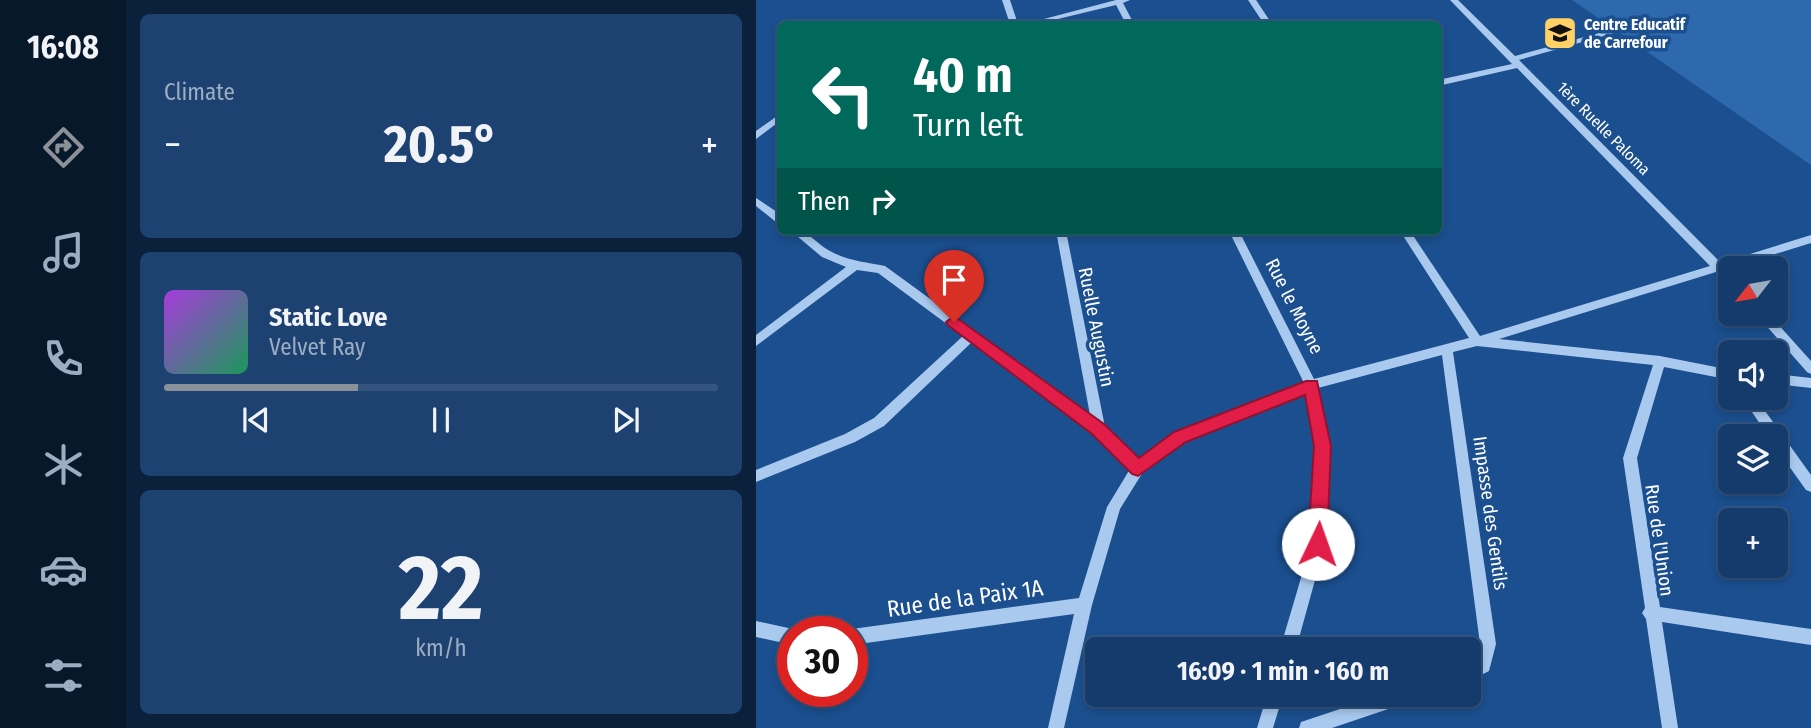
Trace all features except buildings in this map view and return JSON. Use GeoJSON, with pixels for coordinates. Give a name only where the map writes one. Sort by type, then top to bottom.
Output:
{"type":"FeatureCollection","features":[{"type":"Feature","properties":{"kind":"street"},"geometry":{"type":"LineString","coordinates":[[1006,0],[1013,21]]}},
{"type":"Feature","properties":{"kind":"street"},"geometry":{"type":"LineString","coordinates":[[1252,0],[1266,21]]}},
{"type":"Feature","properties":{"kind":"street","name":"1ère Ruelle Paloma"},"geometry":{"type":"LineString","coordinates":[[1454,0],[1718,266]]}},
{"type":"Feature","properties":{"kind":"street"},"geometry":{"type":"LineString","coordinates":[[1041,21],[1122,1],[1129,21]]}},
{"type":"Feature","properties":{"kind":"street"},"geometry":{"type":"LineString","coordinates":[[1442,82],[1517,62],[1629,26]]}},
{"type":"Feature","properties":{"kind":"street"},"geometry":{"type":"LineString","coordinates":[[756,136],[777,119]]}},
{"type":"Feature","properties":{"kind":"street"},"geometry":{"type":"LineString","coordinates":[[758,207],[777,217]]}},
{"type":"Feature","properties":{"kind":"street"},"geometry":{"type":"LineString","coordinates":[[801,235],[826,254],[855,266],[881,270],[1098,429],[1138,468]]}},
{"type":"Feature","properties":{"kind":"street","name":"Ruelle Augustin"},"geometry":{"type":"LineString","coordinates":[[1062,235],[1098,429]]}},
{"type":"Feature","properties":{"kind":"street","name":"Rue le Moyne"},"geometry":{"type":"LineString","coordinates":[[1236,235],[1311,385],[1322,446],[1318,544],[1291,637]]}},
{"type":"Feature","properties":{"kind":"street"},"geometry":{"type":"LineString","coordinates":[[1408,235],[1477,341]]}},
{"type":"Feature","properties":{"kind":"street"},"geometry":{"type":"LineString","coordinates":[[1755,256],[1811,239]]}},
{"type":"Feature","properties":{"kind":"street"},"geometry":{"type":"LineString","coordinates":[[756,341],[855,266]]}},
{"type":"Feature","properties":{"kind":"street"},"geometry":{"type":"LineString","coordinates":[[1056,728],[1084,605],[1114,507],[1138,468],[1180,437],[1311,385],[1477,341],[1718,267]]}},
{"type":"Feature","properties":{"kind":"street"},"geometry":{"type":"LineString","coordinates":[[1773,326],[1811,369]]}},
{"type":"Feature","properties":{"kind":"street"},"geometry":{"type":"LineString","coordinates":[[756,476],[850,438],[879,422],[972,335]]}},
{"type":"Feature","properties":{"kind":"street"},"geometry":{"type":"LineString","coordinates":[[1477,341],[1660,361],[1718,372]]}},
{"type":"Feature","properties":{"kind":"street","name":"Impasse des Gentils"},"geometry":{"type":"LineString","coordinates":[[1447,349],[1488,644],[1481,666]]}},
{"type":"Feature","properties":{"kind":"street","name":"Rue de l'Union"},"geometry":{"type":"LineString","coordinates":[[1660,361],[1630,458],[1650,612],[1670,728]]}},
{"type":"Feature","properties":{"kind":"street"},"geometry":{"type":"LineString","coordinates":[[1788,380],[1811,383]]}},
{"type":"Feature","properties":{"kind":"street"},"geometry":{"type":"LineString","coordinates":[[1788,454],[1811,486]]}},
{"type":"Feature","properties":{"kind":"street","name":"Rue de la Paix 1A"},"geometry":{"type":"LineString","coordinates":[[868,635],[1084,605]]}},
{"type":"Feature","properties":{"kind":"street"},"geometry":{"type":"LineString","coordinates":[[1650,612],[1811,637]]}},
{"type":"Feature","properties":{"kind":"street"},"geometry":{"type":"LineString","coordinates":[[756,629],[777,634]]}},
{"type":"Feature","properties":{"kind":"street"},"geometry":{"type":"LineString","coordinates":[[1265,728],[1271,707]]}},
{"type":"Feature","properties":{"kind":"street"},"geometry":{"type":"LineString","coordinates":[[1307,728],[1370,707]]}},
{"type":"Feature","properties":{"kind":"shaded area"},"geometry":{"type":"Polygon","coordinates":[[[1572,0],[1811,0],[1811,165],[1572,0]]]}},
{"type":"Feature","properties":{"kind":"place","name":"Centre Educatif de Carrefour"},"geometry":{"type":"Point","coordinates":[1560,33]}},
{"type":"Feature","properties":{"kind":"route"},"geometry":{"type":"LineString","coordinates":[[954,322],[1098,429],[1138,468],[1180,437],[1311,385],[1322,446],[1318,544]]}}]}
